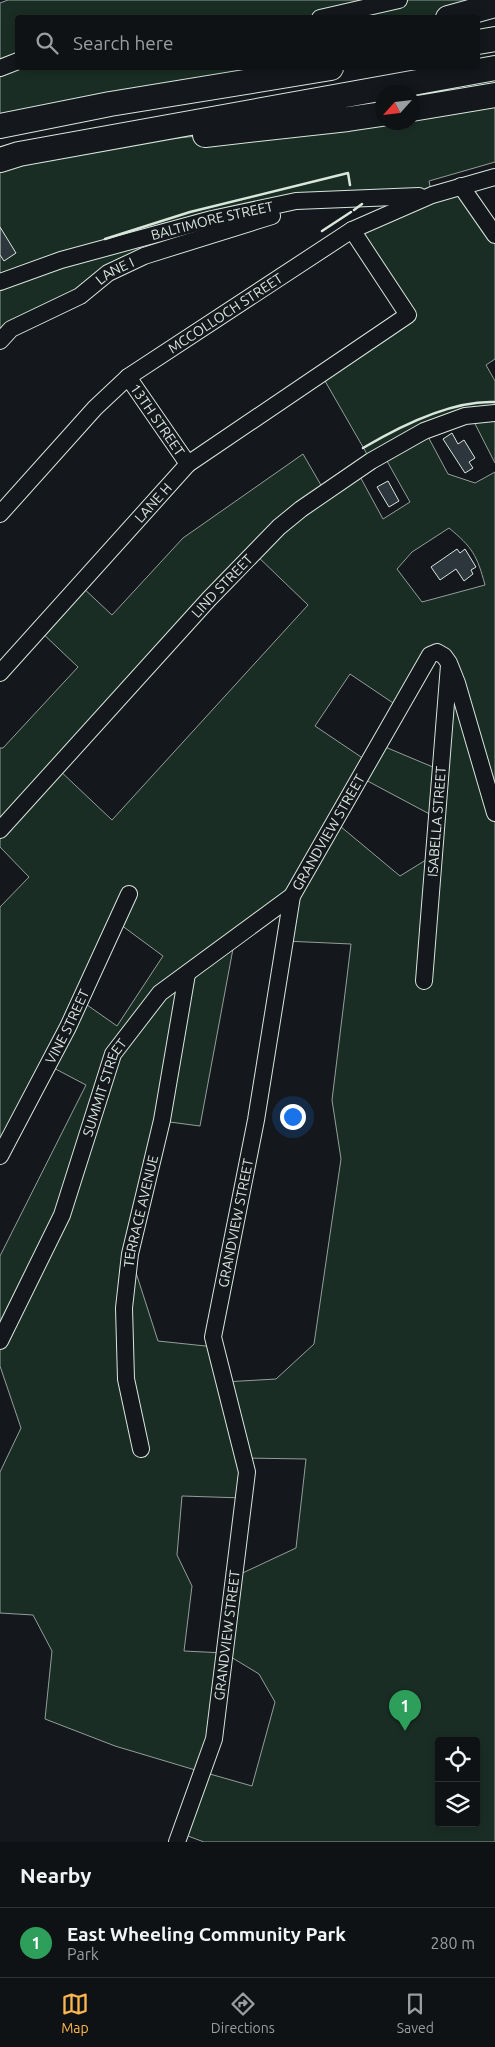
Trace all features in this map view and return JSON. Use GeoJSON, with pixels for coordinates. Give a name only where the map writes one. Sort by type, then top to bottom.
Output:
{"type":"FeatureCollection","features":[{"type":"Feature","properties":{"kind":"highway"},"geometry":{"type":"LineString","coordinates":[[459,15],[495,5]]}},
{"type":"Feature","properties":{"kind":"highway"},"geometry":{"type":"LineString","coordinates":[[480,42],[495,40]]}},
{"type":"Feature","properties":{"kind":"highway"},"geometry":{"type":"LineString","coordinates":[[10,157],[495,68]]}},
{"type":"Feature","properties":{"kind":"highway"},"geometry":{"type":"LineString","coordinates":[[110,104],[245,70]]}},
{"type":"Feature","properties":{"kind":"highway"},"geometry":{"type":"LineString","coordinates":[[0,126],[110,104],[319,70]]}},
{"type":"Feature","properties":{"kind":"highway"},"geometry":{"type":"LineString","coordinates":[[420,108],[495,95]]}},
{"type":"Feature","properties":{"kind":"highway"},"geometry":{"type":"LineString","coordinates":[[10,157],[276,128],[375,115]]}},
{"type":"Feature","properties":{"kind":"street"},"geometry":{"type":"LineString","coordinates":[[333,15],[399,0]]}},
{"type":"Feature","properties":{"kind":"street"},"geometry":{"type":"LineString","coordinates":[[0,68],[15,62]]}},
{"type":"Feature","properties":{"kind":"street","name":"MCCOLLOCH STREET"},"geometry":{"type":"LineString","coordinates":[[0,514],[95,408],[128,377],[352,230],[432,195],[495,176]]}},
{"type":"Feature","properties":{"kind":"street"},"geometry":{"type":"LineString","coordinates":[[461,186],[495,235]]}},
{"type":"Feature","properties":{"kind":"street","name":"BALTIMORE STREET"},"geometry":{"type":"LineString","coordinates":[[0,282],[61,260],[212,219],[296,201],[432,195]]}},
{"type":"Feature","properties":{"kind":"street","name":"LANE I"},"geometry":{"type":"LineString","coordinates":[[0,341],[11,329],[80,296],[108,274],[144,256],[270,217],[296,201]]}},
{"type":"Feature","properties":{"kind":"street","name":"LANE H"},"geometry":{"type":"LineString","coordinates":[[0,673],[188,464],[408,315],[352,230]]}},
{"type":"Feature","properties":{"kind":"street","name":"13TH STREET"},"geometry":{"type":"LineString","coordinates":[[128,377],[188,464]]}},
{"type":"Feature","properties":{"kind":"street","name":"LIND STREET"},"geometry":{"type":"LineString","coordinates":[[0,830],[209,599],[279,527],[301,509],[364,466],[416,436],[465,416],[495,413]]}},
{"type":"Feature","properties":{"kind":"street","name":"GRANDVIEW STREET"},"geometry":{"type":"LineString","coordinates":[[177,1842],[214,1739],[247,1472],[213,1337],[256,1120],[292,896],[425,660],[430,654],[437,652],[444,656],[449,663]]}},
{"type":"Feature","properties":{"kind":"street"},"geometry":{"type":"LineString","coordinates":[[449,663],[464,703],[495,813]]}},
{"type":"Feature","properties":{"kind":"street","name":"ISABELLA STREET"},"geometry":{"type":"LineString","coordinates":[[424,981],[449,663]]}},
{"type":"Feature","properties":{"kind":"street","name":"VINE STREET"},"geometry":{"type":"LineString","coordinates":[[0,1156],[68,1027],[129,894]]}},
{"type":"Feature","properties":{"kind":"street","name":"SUMMIT STREET"},"geometry":{"type":"LineString","coordinates":[[0,1341],[62,1215],[113,1054],[160,993],[292,896]]}},
{"type":"Feature","properties":{"kind":"street","name":"TERRACE AVENUE"},"geometry":{"type":"LineString","coordinates":[[141,1449],[126,1378],[124,1308],[130,1254],[162,1120],[187,974]]}},
{"type":"Feature","properties":{"kind":"green space"},"geometry":{"type":"Polygon","coordinates":[[[8,0],[495,0],[456,15],[15,15],[15,70],[245,70],[0,129],[0,3],[8,0]]]}},
{"type":"Feature","properties":{"kind":"green space"},"geometry":{"type":"Polygon","coordinates":[[[495,95],[495,162],[429,181],[432,195],[461,186],[495,235],[495,359],[486,365],[495,381],[495,463],[471,416],[425,431],[448,474],[475,483],[495,472],[495,1842],[204,1842],[180,1833],[202,1772],[115,1746],[45,1719],[52,1651],[33,1615],[0,1613],[0,1472],[21,1428],[0,1366],[0,1256],[86,1085],[48,1065],[0,1156],[0,907],[29,877],[0,847],[0,748],[3,748],[78,667],[39,630],[80,585],[112,615],[183,538],[303,454],[325,492],[357,471],[383,519],[410,502],[383,454],[371,461],[321,374],[408,315],[352,230],[390,212],[382,197],[296,201],[144,256],[0,342],[0,160],[20,154],[267,129],[375,124],[375,130],[420,130],[420,108],[495,95]],[[449,528],[412,552],[397,569],[422,602],[485,585],[473,552],[449,528]],[[254,553],[57,768],[112,820],[308,605],[254,553]],[[437,652],[399,707],[350,674],[315,726],[367,761],[378,744],[440,770],[449,663],[437,652]],[[360,777],[334,821],[400,876],[434,855],[437,818],[360,777]],[[292,897],[235,938],[200,1126],[162,1121],[130,1254],[158,1341],[215,1347],[224,1382],[276,1379],[314,1344],[341,1159],[332,1100],[351,944],[285,941],[292,897]],[[117,922],[80,1000],[117,1026],[163,956],[117,922]],[[243,1458],[243,1498],[182,1496],[177,1555],[192,1586],[184,1651],[225,1653],[234,1577],[296,1548],[306,1459],[243,1458]],[[226,1654],[203,1772],[252,1786],[275,1702],[259,1674],[226,1654]]]}},
{"type":"Feature","properties":{"kind":"building"},"geometry":{"type":"Polygon","coordinates":[[[0,227],[16,253],[4,261],[0,255],[0,227]]]}},
{"type":"Feature","properties":{"kind":"building"},"geometry":{"type":"Polygon","coordinates":[[[452,433],[458,444],[464,440],[475,458],[469,462],[473,468],[465,473],[443,439],[452,433]]]}},
{"type":"Feature","properties":{"kind":"building"},"geometry":{"type":"Polygon","coordinates":[[[388,481],[399,501],[389,507],[377,487],[388,481]]]}},
{"type":"Feature","properties":{"kind":"building"},"geometry":{"type":"Polygon","coordinates":[[[457,549],[460,553],[465,549],[476,567],[471,570],[473,574],[464,581],[456,569],[440,580],[431,567],[457,549]]]}},
{"type":"Feature","properties":{"kind":"wall"},"geometry":{"type":"LineString","coordinates":[[105,239],[190,212],[348,173],[350,185]]}},
{"type":"Feature","properties":{"kind":"wall"},"geometry":{"type":"LineString","coordinates":[[354,210],[362,204]]}},
{"type":"Feature","properties":{"kind":"wall"},"geometry":{"type":"LineString","coordinates":[[322,231],[351,212]]}},
{"type":"Feature","properties":{"kind":"wall"},"geometry":{"type":"LineString","coordinates":[[363,448],[393,431],[426,416],[461,405],[495,402]]}},
{"type":"Feature","properties":{"kind":"place","name":"East Wheeling Community Park"},"geometry":{"type":"Point","coordinates":[405,1731]}}]}
